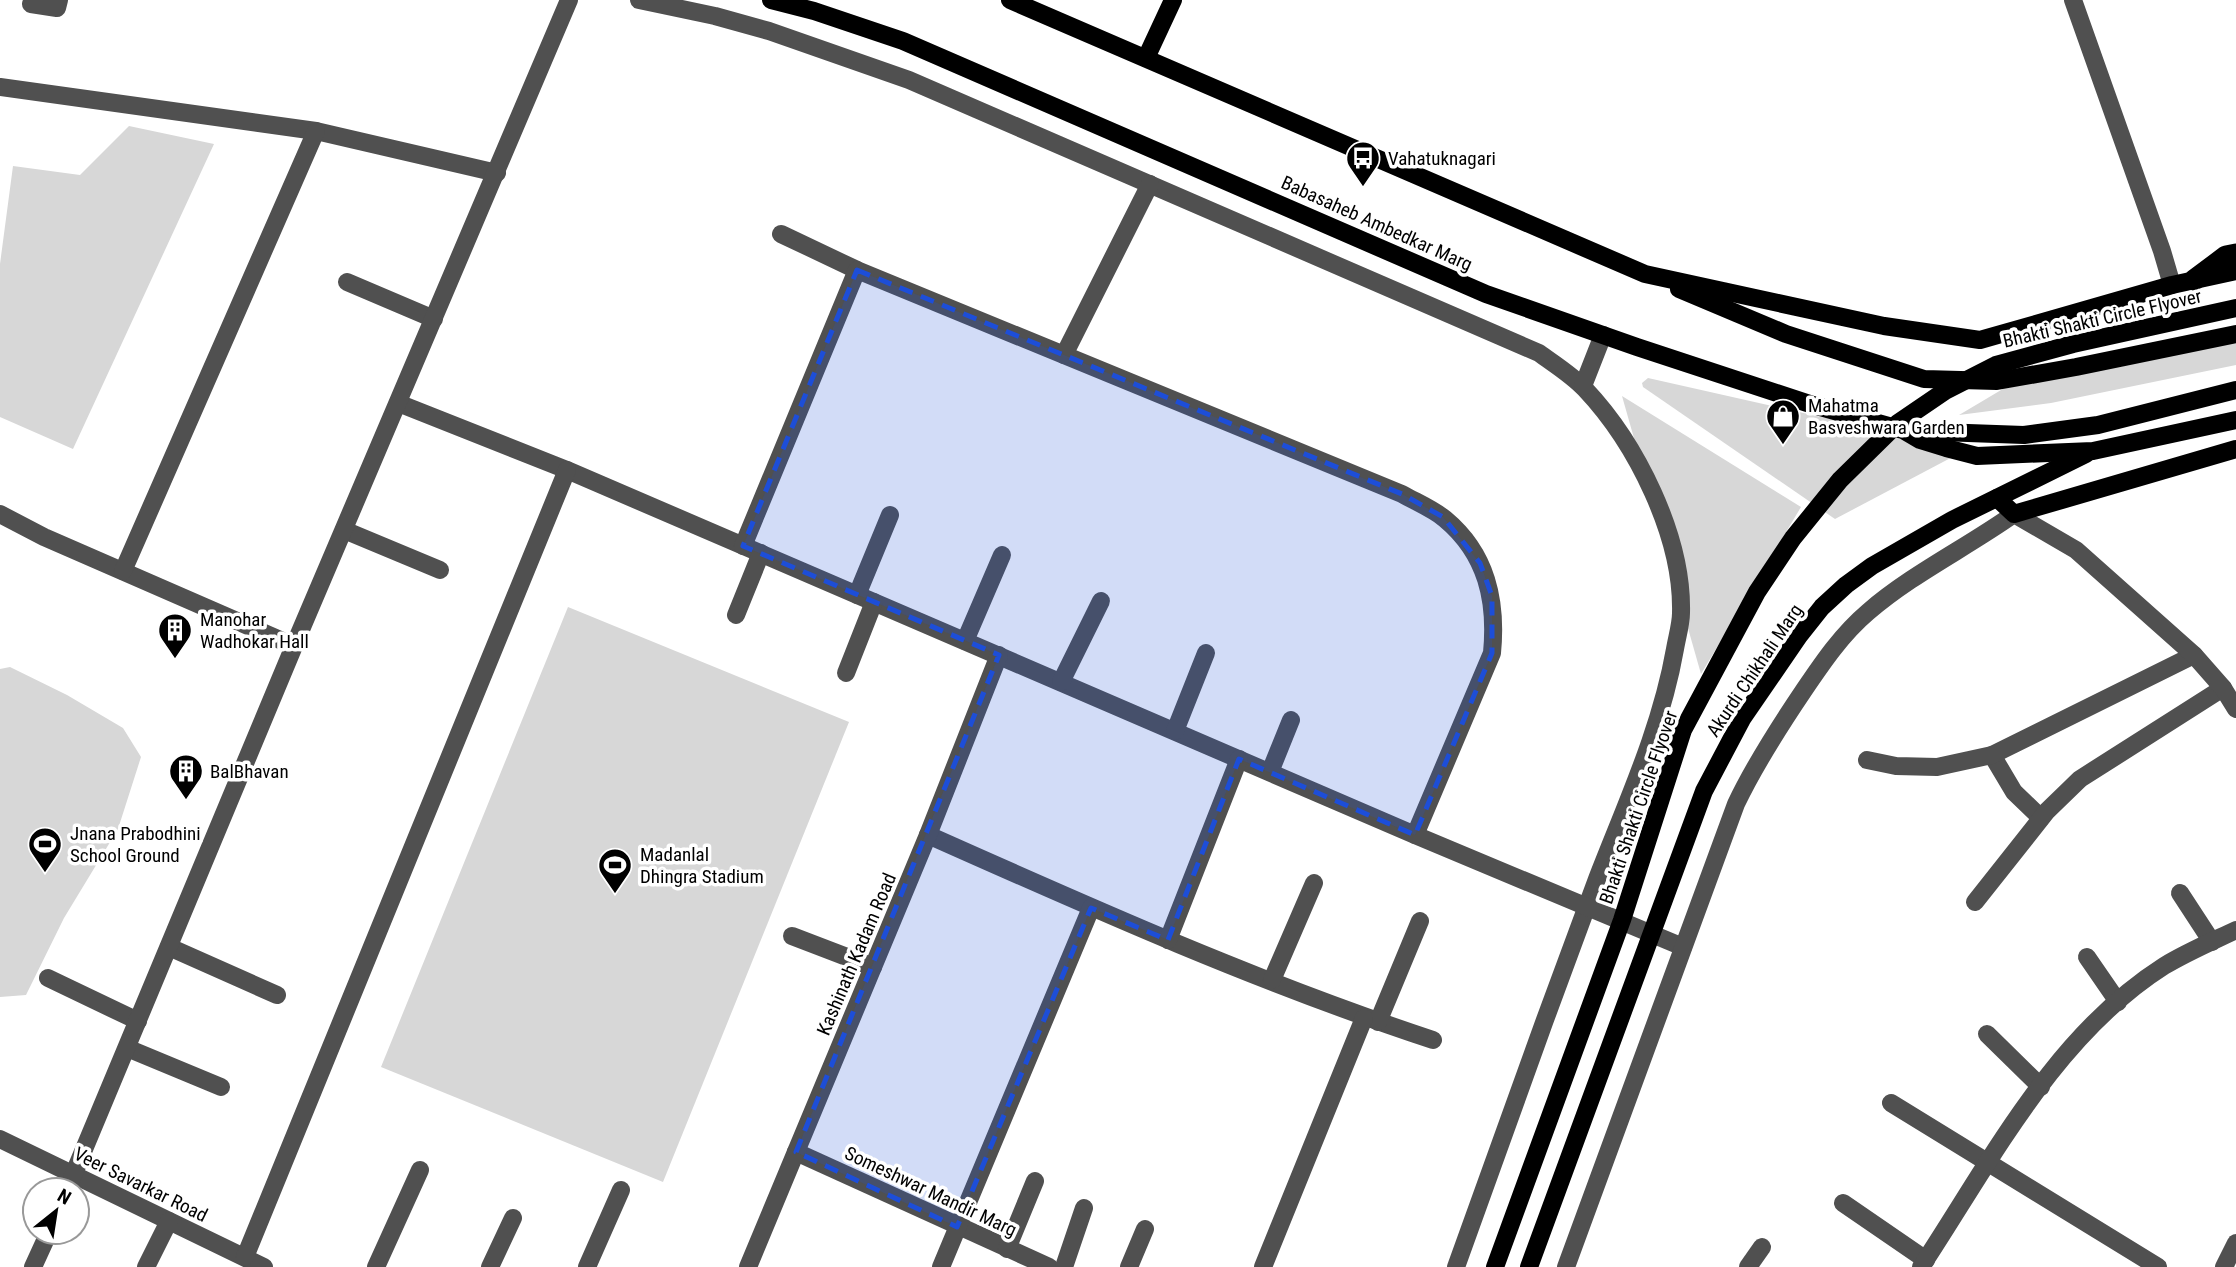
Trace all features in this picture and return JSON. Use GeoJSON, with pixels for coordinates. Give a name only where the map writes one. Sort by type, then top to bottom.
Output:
{"type":"FeatureCollection","features":[{"type":"Feature","properties":{"kind":"highway"},"geometry":{"type":"LineString","coordinates":[[2194,280],[2226,256],[2236,254]]}},
{"type":"Feature","properties":{"kind":"main road","name":"Babasaheb Ambedkar Marg"},"geometry":{"type":"LineString","coordinates":[[771,0],[814,11],[903,41],[1486,294],[1603,335],[1813,405],[1903,430],[1920,440],[1977,456],[2093,451]]}},
{"type":"Feature","properties":{"kind":"main road"},"geometry":{"type":"LineString","coordinates":[[1010,0],[1786,334],[1924,379],[1997,381],[2076,368],[2236,334]]}},
{"type":"Feature","properties":{"kind":"main road"},"geometry":{"type":"LineString","coordinates":[[1146,58],[1173,0]]}},
{"type":"Feature","properties":{"kind":"main road"},"geometry":{"type":"LineString","coordinates":[[1645,274],[1884,326],[1980,340],[2172,285],[2236,271]]}},
{"type":"Feature","properties":{"kind":"main road","name":"Bhakti Shakti Circle Flyover"},"geometry":{"type":"LineString","coordinates":[[1622,920],[1683,730],[1757,592],[1793,538],[1840,480],[1898,423],[1945,391],[1996,365],[2073,344],[2236,308]]}},
{"type":"Feature","properties":{"kind":"main road"},"geometry":{"type":"LineString","coordinates":[[1903,430],[2024,435],[2098,425],[2236,390]]}},
{"type":"Feature","properties":{"kind":"main road"},"geometry":{"type":"LineString","coordinates":[[2093,451],[2236,420]]}},
{"type":"Feature","properties":{"kind":"main road"},"geometry":{"type":"LineString","coordinates":[[1997,498],[2014,514],[2236,449]]}},
{"type":"Feature","properties":{"kind":"main road","name":"Akurdi Chikhali Marg"},"geometry":{"type":"LineString","coordinates":[[1529,1267],[1704,791],[1742,719],[1806,627],[1822,607],[1846,585],[1872,566],[1952,520],[2093,451]]}},
{"type":"Feature","properties":{"kind":"main road"},"geometry":{"type":"LineString","coordinates":[[1495,1267],[1622,920]]}},
{"type":"Feature","properties":{"kind":"street"},"geometry":{"type":"LineString","coordinates":[[31,4],[57,8],[59,0]]}},
{"type":"Feature","properties":{"kind":"street"},"geometry":{"type":"LineString","coordinates":[[73,1176],[294,646],[569,0]]}},
{"type":"Feature","properties":{"kind":"street"},"geometry":{"type":"LineString","coordinates":[[639,0],[715,16],[834,52],[909,80],[1539,353],[1583,386],[1609,416],[1642,468],[1663,517],[1676,563],[1681,613],[1670,676],[1649,745],[1455,1267]]}},
{"type":"Feature","properties":{"kind":"street"},"geometry":{"type":"LineString","coordinates":[[2073,0],[2172,285]]}},
{"type":"Feature","properties":{"kind":"street"},"geometry":{"type":"LineString","coordinates":[[0,88],[316,131],[497,173]]}},
{"type":"Feature","properties":{"kind":"street"},"geometry":{"type":"LineString","coordinates":[[123,571],[316,131]]}},
{"type":"Feature","properties":{"kind":"street"},"geometry":{"type":"LineString","coordinates":[[1064,355],[1150,184]]}},
{"type":"Feature","properties":{"kind":"street"},"geometry":{"type":"LineString","coordinates":[[781,234],[857,270],[1402,494],[1443,517],[1465,538],[1480,563],[1492,596],[1495,626],[1492,653],[1415,835]]}},
{"type":"Feature","properties":{"kind":"street"},"geometry":{"type":"LineString","coordinates":[[743,546],[857,270]]}},
{"type":"Feature","properties":{"kind":"street"},"geometry":{"type":"LineString","coordinates":[[346,282],[434,319]]}},
{"type":"Feature","properties":{"kind":"street"},"geometry":{"type":"LineString","coordinates":[[1583,386],[1603,335]]}},
{"type":"Feature","properties":{"kind":"street"},"geometry":{"type":"LineString","coordinates":[[398,403],[566,470],[1415,835],[1683,947]]}},
{"type":"Feature","properties":{"kind":"street"},"geometry":{"type":"LineString","coordinates":[[245,1257],[566,470]]}},
{"type":"Feature","properties":{"kind":"street"},"geometry":{"type":"LineString","coordinates":[[0,514],[44,537],[294,646]]}},
{"type":"Feature","properties":{"kind":"street"},"geometry":{"type":"LineString","coordinates":[[857,595],[890,514]]}},
{"type":"Feature","properties":{"kind":"street"},"geometry":{"type":"LineString","coordinates":[[1566,1267],[1736,804],[1772,737],[1826,657],[1847,631],[1876,605],[2014,514],[2076,550],[2194,655],[2223,688],[2236,709]]}},
{"type":"Feature","properties":{"kind":"street"},"geometry":{"type":"LineString","coordinates":[[344,530],[440,570]]}},
{"type":"Feature","properties":{"kind":"street"},"geometry":{"type":"LineString","coordinates":[[736,615],[761,553]]}},
{"type":"Feature","properties":{"kind":"street"},"geometry":{"type":"LineString","coordinates":[[965,641],[1002,555]]}},
{"type":"Feature","properties":{"kind":"street"},"geometry":{"type":"LineString","coordinates":[[1061,682],[1101,601]]}},
{"type":"Feature","properties":{"kind":"street"},"geometry":{"type":"LineString","coordinates":[[846,673],[874,602]]}},
{"type":"Feature","properties":{"kind":"street"},"geometry":{"type":"LineString","coordinates":[[1175,731],[1206,653]]}},
{"type":"Feature","properties":{"kind":"street","name":"Kashinath Kadam Road"},"geometry":{"type":"LineString","coordinates":[[748,1267],[928,835],[999,655]]}},
{"type":"Feature","properties":{"kind":"street"},"geometry":{"type":"LineString","coordinates":[[1867,760],[1896,766],[1937,767],[1992,755],[2194,655]]}},
{"type":"Feature","properties":{"kind":"street"},"geometry":{"type":"LineString","coordinates":[[1975,902],[2042,818],[2080,779],[2223,688]]}},
{"type":"Feature","properties":{"kind":"street"},"geometry":{"type":"LineString","coordinates":[[1270,772],[1290,720]]}},
{"type":"Feature","properties":{"kind":"street"},"geometry":{"type":"LineString","coordinates":[[1992,755],[2014,792],[2042,818]]}},
{"type":"Feature","properties":{"kind":"street"},"geometry":{"type":"LineString","coordinates":[[1168,940],[1239,759]]}},
{"type":"Feature","properties":{"kind":"street"},"geometry":{"type":"LineString","coordinates":[[928,835],[1168,940],[1371,1020],[1433,1040]]}},
{"type":"Feature","properties":{"kind":"street"},"geometry":{"type":"LineString","coordinates":[[1272,981],[1314,883]]}},
{"type":"Feature","properties":{"kind":"street"},"geometry":{"type":"LineString","coordinates":[[2180,893],[2213,942]]}},
{"type":"Feature","properties":{"kind":"street"},"geometry":{"type":"LineString","coordinates":[[941,1267],[1091,908]]}},
{"type":"Feature","properties":{"kind":"street"},"geometry":{"type":"LineString","coordinates":[[1263,1267],[1371,1020],[1420,920]]}},
{"type":"Feature","properties":{"kind":"street"},"geometry":{"type":"LineString","coordinates":[[1843,1203],[1924,1263],[1988,1163],[2066,1053],[2118,1002],[2165,966],[2236,929]]}},
{"type":"Feature","properties":{"kind":"street"},"geometry":{"type":"LineString","coordinates":[[792,936],[873,967]]}},
{"type":"Feature","properties":{"kind":"street"},"geometry":{"type":"LineString","coordinates":[[169,947],[277,995]]}},
{"type":"Feature","properties":{"kind":"street"},"geometry":{"type":"LineString","coordinates":[[2087,957],[2118,1002]]}},
{"type":"Feature","properties":{"kind":"street"},"geometry":{"type":"LineString","coordinates":[[48,978],[138,1021]]}},
{"type":"Feature","properties":{"kind":"street"},"geometry":{"type":"LineString","coordinates":[[1987,1034],[2041,1087]]}},
{"type":"Feature","properties":{"kind":"street"},"geometry":{"type":"LineString","coordinates":[[127,1048],[221,1087]]}},
{"type":"Feature","properties":{"kind":"street"},"geometry":{"type":"LineString","coordinates":[[1891,1103],[2158,1267]]}},
{"type":"Feature","properties":{"kind":"street","name":"Veer Savarkar Road"},"geometry":{"type":"LineString","coordinates":[[0,1139],[60,1176]]}},
{"type":"Feature","properties":{"kind":"street","name":"Someshwar Mandir Marg"},"geometry":{"type":"LineString","coordinates":[[796,1152],[1049,1267]]}},
{"type":"Feature","properties":{"kind":"street"},"geometry":{"type":"LineString","coordinates":[[376,1267],[420,1170]]}},
{"type":"Feature","properties":{"kind":"street"},"geometry":{"type":"LineString","coordinates":[[1007,1249],[1035,1181]]}},
{"type":"Feature","properties":{"kind":"street","name":"Veer Savarkar Road"},"geometry":{"type":"LineString","coordinates":[[91,1190],[169,1221],[264,1267]]}},
{"type":"Feature","properties":{"kind":"street"},"geometry":{"type":"LineString","coordinates":[[587,1267],[621,1190]]}},
{"type":"Feature","properties":{"kind":"street"},"geometry":{"type":"LineString","coordinates":[[1064,1267],[1084,1208]]}},
{"type":"Feature","properties":{"kind":"street"},"geometry":{"type":"LineString","coordinates":[[490,1267],[513,1218]]}},
{"type":"Feature","properties":{"kind":"street"},"geometry":{"type":"LineString","coordinates":[[146,1267],[169,1221]]}},
{"type":"Feature","properties":{"kind":"street"},"geometry":{"type":"LineString","coordinates":[[1129,1267],[1145,1229]]}},
{"type":"Feature","properties":{"kind":"street"},"geometry":{"type":"LineString","coordinates":[[33,1267],[42,1246]]}},
{"type":"Feature","properties":{"kind":"street"},"geometry":{"type":"LineString","coordinates":[[1748,1267],[1762,1247]]}},
{"type":"Feature","properties":{"kind":"highlighted area"},"geometry":{"type":"Polygon","coordinates":[[[857,270],[1402,494],[1443,517],[1480,563],[1492,596],[1492,653],[1415,835],[1239,759],[1168,940],[1091,908],[957,1227],[796,1152],[999,655],[743,546],[857,270]]]}},
{"type":"Feature","properties":{"kind":"shaded area"},"geometry":{"type":"Polygon","coordinates":[[[129,126],[214,144],[73,449],[0,417],[0,264],[13,166],[80,175],[129,126]]]}},
{"type":"Feature","properties":{"kind":"shaded area"},"geometry":{"type":"Polygon","coordinates":[[[2236,337],[2236,365],[2051,403],[1959,415],[2018,380],[2236,337]]]}},
{"type":"Feature","properties":{"kind":"shaded area"},"geometry":{"type":"Polygon","coordinates":[[[1648,378],[1888,432],[1960,453],[1835,519],[1643,387],[1642,383],[1648,378]]]}},
{"type":"Feature","properties":{"kind":"shaded area"},"geometry":{"type":"Polygon","coordinates":[[[1622,396],[1801,507],[1701,674],[1622,396]]]}},
{"type":"Feature","properties":{"kind":"shaded area","name":"Madanlal Dhingra Stadium"},"geometry":{"type":"Polygon","coordinates":[[[568,607],[849,722],[663,1182],[381,1067],[568,607]]]}},
{"type":"Feature","properties":{"kind":"shaded area","name":"Jnana Prabodhini School Ground"},"geometry":{"type":"Polygon","coordinates":[[[10,667],[67,695],[123,728],[141,757],[118,829],[64,918],[26,995],[0,997],[0,669],[10,667]]]}},
{"type":"Feature","properties":{"kind":"place","name":"Vahatuknagari"},"geometry":{"type":"Point","coordinates":[1363,188]}},
{"type":"Feature","properties":{"kind":"place","name":"Mahatma Basveshwara Garden"},"geometry":{"type":"Point","coordinates":[1783,446]}},
{"type":"Feature","properties":{"kind":"place","name":"Manohar Wadhokar Hall"},"geometry":{"type":"Point","coordinates":[175,660]}},
{"type":"Feature","properties":{"kind":"place","name":"BalBhavan"},"geometry":{"type":"Point","coordinates":[186,801]}},
{"type":"Feature","properties":{"kind":"place","name":"Jnana Prabodhini School Ground"},"geometry":{"type":"Point","coordinates":[45,874]}},
{"type":"Feature","properties":{"kind":"place","name":"Madanlal Dhingra Stadium"},"geometry":{"type":"Point","coordinates":[615,895]}}]}
